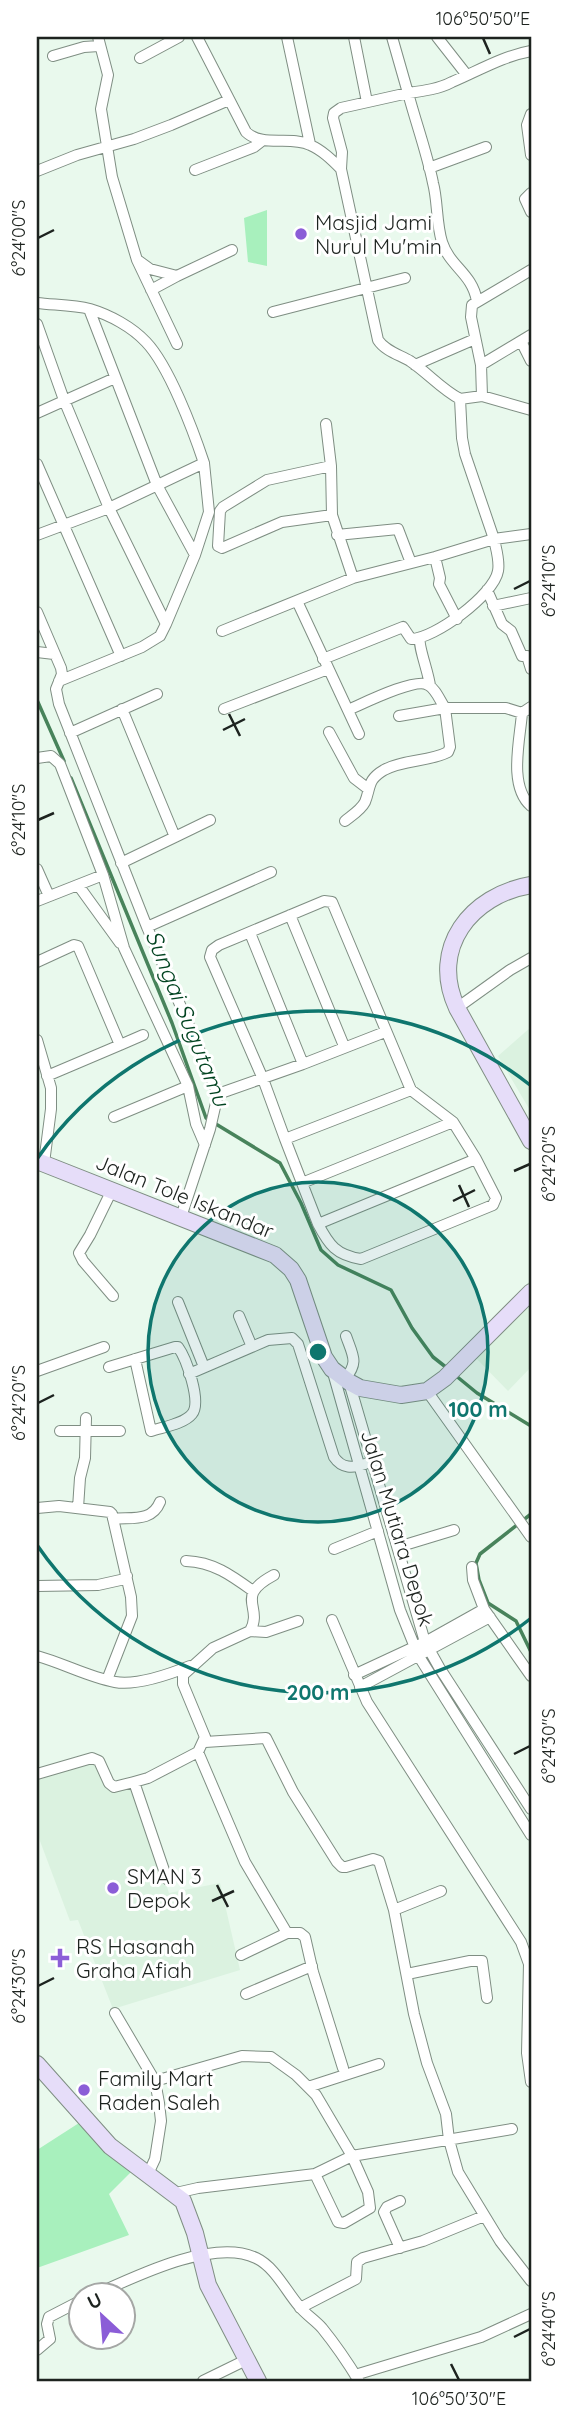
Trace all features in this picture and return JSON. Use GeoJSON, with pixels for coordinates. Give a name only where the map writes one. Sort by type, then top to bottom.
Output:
{"type":"FeatureCollection","features":[{"type":"Feature","properties":{"kind":"main road"},"geometry":{"type":"LineString","coordinates":[[531,885],[502,892],[473,913],[453,943],[449,973],[450,987],[457,1008],[531,1141]]}},
{"type":"Feature","properties":{"kind":"main road","name":"Jalan Tole Iskandar"},"geometry":{"type":"LineString","coordinates":[[40,1162],[275,1255],[291,1269],[298,1280],[324,1357],[342,1377]]}},
{"type":"Feature","properties":{"kind":"main road"},"geometry":{"type":"LineString","coordinates":[[342,1377],[360,1388],[381,1393],[414,1395],[427,1391],[445,1378],[531,1292]]}},
{"type":"Feature","properties":{"kind":"main road"},"geometry":{"type":"LineString","coordinates":[[37,2064],[110,2146],[183,2200],[208,2285],[258,2381]]}},
{"type":"Feature","properties":{"kind":"street"},"geometry":{"type":"LineString","coordinates":[[140,58],[179,37]]}},
{"type":"Feature","properties":{"kind":"street"},"geometry":{"type":"LineString","coordinates":[[197,37],[246,132],[254,139],[310,144],[326,154],[341,169]]}},
{"type":"Feature","properties":{"kind":"street"},"geometry":{"type":"LineString","coordinates":[[287,37],[310,144]]}},
{"type":"Feature","properties":{"kind":"street"},"geometry":{"type":"LineString","coordinates":[[354,37],[367,102]]}},
{"type":"Feature","properties":{"kind":"street"},"geometry":{"type":"LineString","coordinates":[[392,37],[436,196],[436,215],[442,244],[451,260],[474,287],[477,302]]}},
{"type":"Feature","properties":{"kind":"street"},"geometry":{"type":"LineString","coordinates":[[437,37],[466,74]]}},
{"type":"Feature","properties":{"kind":"street"},"geometry":{"type":"LineString","coordinates":[[53,56],[98,41],[108,75],[100,109],[112,177],[137,260],[177,344]]}},
{"type":"Feature","properties":{"kind":"street"},"geometry":{"type":"LineString","coordinates":[[531,51],[466,74],[434,89],[341,108],[334,113],[333,118],[342,152],[341,169],[375,333],[382,346],[415,365],[443,390],[460,399],[482,396],[531,410]]}},
{"type":"Feature","properties":{"kind":"street"},"geometry":{"type":"LineString","coordinates":[[37,171],[77,155],[171,125],[229,100]]}},
{"type":"Feature","properties":{"kind":"street"},"geometry":{"type":"LineString","coordinates":[[531,114],[527,125],[531,155]]}},
{"type":"Feature","properties":{"kind":"street"},"geometry":{"type":"LineString","coordinates":[[195,170],[254,147],[263,140]]}},
{"type":"Feature","properties":{"kind":"street"},"geometry":{"type":"LineString","coordinates":[[429,168],[486,147]]}},
{"type":"Feature","properties":{"kind":"street"},"geometry":{"type":"LineString","coordinates":[[531,193],[525,199],[531,212]]}},
{"type":"Feature","properties":{"kind":"street"},"geometry":{"type":"LineString","coordinates":[[151,290],[232,250]]}},
{"type":"Feature","properties":{"kind":"street"},"geometry":{"type":"LineString","coordinates":[[137,260],[150,269],[177,276]]}},
{"type":"Feature","properties":{"kind":"street"},"geometry":{"type":"LineString","coordinates":[[482,396],[481,365],[472,305],[531,271]]}},
{"type":"Feature","properties":{"kind":"street"},"geometry":{"type":"LineString","coordinates":[[273,312],[405,278]]}},
{"type":"Feature","properties":{"kind":"street"},"geometry":{"type":"LineString","coordinates":[[37,303],[89,309],[124,325],[147,343],[168,378],[198,443],[204,463],[209,512],[195,555],[160,636],[121,656],[59,681]]}},
{"type":"Feature","properties":{"kind":"street"},"geometry":{"type":"LineString","coordinates":[[89,309],[157,485],[195,555]]}},
{"type":"Feature","properties":{"kind":"street"},"geometry":{"type":"LineString","coordinates":[[37,324],[64,400],[109,508],[166,624]]}},
{"type":"Feature","properties":{"kind":"street"},"geometry":{"type":"LineString","coordinates":[[481,365],[531,335]]}},
{"type":"Feature","properties":{"kind":"street"},"geometry":{"type":"LineString","coordinates":[[415,365],[475,339]]}},
{"type":"Feature","properties":{"kind":"street"},"geometry":{"type":"LineString","coordinates":[[521,341],[531,361]]}},
{"type":"Feature","properties":{"kind":"street"},"geometry":{"type":"LineString","coordinates":[[37,413],[116,378]]}},
{"type":"Feature","properties":{"kind":"street"},"geometry":{"type":"LineString","coordinates":[[224,709],[403,627],[411,639],[420,639],[457,619],[487,590],[499,570],[494,539],[465,454],[460,399]]}},
{"type":"Feature","properties":{"kind":"street"},"geometry":{"type":"LineString","coordinates":[[326,425],[331,466],[332,515],[353,578]]}},
{"type":"Feature","properties":{"kind":"street"},"geometry":{"type":"LineString","coordinates":[[37,535],[109,508],[204,463]]}},
{"type":"Feature","properties":{"kind":"street"},"geometry":{"type":"LineString","coordinates":[[37,464],[121,656]]}},
{"type":"Feature","properties":{"kind":"street"},"geometry":{"type":"LineString","coordinates":[[331,466],[267,480],[228,503],[220,511],[218,546],[222,548],[282,522],[332,515]]}},
{"type":"Feature","properties":{"kind":"street"},"geometry":{"type":"LineString","coordinates":[[338,535],[398,529],[411,563]]}},
{"type":"Feature","properties":{"kind":"street"},"geometry":{"type":"LineString","coordinates":[[222,631],[353,578],[494,539],[531,534]]}},
{"type":"Feature","properties":{"kind":"street"},"geometry":{"type":"LineString","coordinates":[[435,557],[439,584],[457,619]]}},
{"type":"Feature","properties":{"kind":"street"},"geometry":{"type":"LineString","coordinates":[[487,590],[502,624],[511,631],[519,652],[522,656],[527,656],[531,669]]}},
{"type":"Feature","properties":{"kind":"street"},"geometry":{"type":"LineString","coordinates":[[493,606],[531,598]]}},
{"type":"Feature","properties":{"kind":"street"},"geometry":{"type":"LineString","coordinates":[[297,601],[359,734]]}},
{"type":"Feature","properties":{"kind":"street"},"geometry":{"type":"LineString","coordinates":[[37,612],[61,668],[56,689],[59,704],[121,863],[218,1097],[181,1217]]}},
{"type":"Feature","properties":{"kind":"street"},"geometry":{"type":"LineString","coordinates":[[345,821],[366,800],[371,781],[383,771],[415,759],[448,752],[450,747],[445,708],[430,686],[428,670],[419,645],[420,639]]}},
{"type":"Feature","properties":{"kind":"street"},"geometry":{"type":"LineString","coordinates":[[37,652],[54,654]]}},
{"type":"Feature","properties":{"kind":"street"},"geometry":{"type":"LineString","coordinates":[[348,710],[384,694],[419,683],[430,686]]}},
{"type":"Feature","properties":{"kind":"street"},"geometry":{"type":"LineString","coordinates":[[70,733],[157,694]]}},
{"type":"Feature","properties":{"kind":"street"},"geometry":{"type":"LineString","coordinates":[[399,716],[445,708],[527,710],[518,776],[531,806]]}},
{"type":"Feature","properties":{"kind":"street"},"geometry":{"type":"LineString","coordinates":[[122,709],[175,837]]}},
{"type":"Feature","properties":{"kind":"street"},"geometry":{"type":"LineString","coordinates":[[329,732],[354,778],[367,788]]}},
{"type":"Feature","properties":{"kind":"street"},"geometry":{"type":"LineString","coordinates":[[37,758],[51,755],[60,764],[103,874],[124,948],[188,1086],[196,1124],[205,1145]]}},
{"type":"Feature","properties":{"kind":"street"},"geometry":{"type":"LineString","coordinates":[[121,863],[211,820]]}},
{"type":"Feature","properties":{"kind":"street"},"geometry":{"type":"LineString","coordinates":[[37,869],[49,896]]}},
{"type":"Feature","properties":{"kind":"street"},"geometry":{"type":"LineString","coordinates":[[147,927],[271,872]]}},
{"type":"Feature","properties":{"kind":"street"},"geometry":{"type":"LineString","coordinates":[[37,901],[103,874]]}},
{"type":"Feature","properties":{"kind":"street"},"geometry":{"type":"LineString","coordinates":[[78,885],[124,948]]}},
{"type":"Feature","properties":{"kind":"street"},"geometry":{"type":"LineString","coordinates":[[324,901],[332,902],[411,1090],[453,1122],[496,1198],[495,1204],[361,1259],[347,1257],[328,1244],[211,957],[212,950],[219,945],[250,933],[324,901]]}},
{"type":"Feature","properties":{"kind":"street"},"geometry":{"type":"LineString","coordinates":[[290,915],[344,1046]]}},
{"type":"Feature","properties":{"kind":"street"},"geometry":{"type":"LineString","coordinates":[[250,933],[303,1064]]}},
{"type":"Feature","properties":{"kind":"street"},"geometry":{"type":"LineString","coordinates":[[37,962],[74,945],[78,946],[120,1045]]}},
{"type":"Feature","properties":{"kind":"street"},"geometry":{"type":"LineString","coordinates":[[457,1008],[531,958]]}},
{"type":"Feature","properties":{"kind":"street"},"geometry":{"type":"LineString","coordinates":[[218,1097],[385,1032]]}},
{"type":"Feature","properties":{"kind":"street"},"geometry":{"type":"LineString","coordinates":[[47,1076],[142,1035]]}},
{"type":"Feature","properties":{"kind":"street"},"geometry":{"type":"LineString","coordinates":[[37,1040],[51,1088],[51,1109],[40,1162]]}},
{"type":"Feature","properties":{"kind":"street"},"geometry":{"type":"LineString","coordinates":[[114,1117],[188,1086]]}},
{"type":"Feature","properties":{"kind":"street"},"geometry":{"type":"LineString","coordinates":[[285,1139],[411,1090]]}},
{"type":"Feature","properties":{"kind":"street"},"geometry":{"type":"LineString","coordinates":[[302,1183],[453,1122]]}},
{"type":"Feature","properties":{"kind":"street"},"geometry":{"type":"LineString","coordinates":[[318,1224],[476,1159]]}},
{"type":"Feature","properties":{"kind":"street"},"geometry":{"type":"LineString","coordinates":[[111,1190],[79,1253],[113,1296]]}},
{"type":"Feature","properties":{"kind":"street"},"geometry":{"type":"LineString","coordinates":[[178,1302],[205,1367]]}},
{"type":"Feature","properties":{"kind":"street"},"geometry":{"type":"LineString","coordinates":[[239,1316],[252,1347]]}},
{"type":"Feature","properties":{"kind":"street"},"geometry":{"type":"LineString","coordinates":[[342,1377],[355,1363],[346,1336]]}},
{"type":"Feature","properties":{"kind":"street"},"geometry":{"type":"LineString","coordinates":[[189,1374],[268,1340],[292,1338],[298,1344],[336,1461],[346,1467],[373,1461]]}},
{"type":"Feature","properties":{"kind":"street"},"geometry":{"type":"LineString","coordinates":[[37,1371],[104,1347]]}},
{"type":"Feature","properties":{"kind":"street"},"geometry":{"type":"LineString","coordinates":[[109,1367],[175,1347],[180,1349],[196,1396],[196,1406],[192,1414],[179,1421],[139,1434]]}},
{"type":"Feature","properties":{"kind":"street"},"geometry":{"type":"LineString","coordinates":[[135,1359],[151,1431]]}},
{"type":"Feature","properties":{"kind":"street","name":"Jalan Mutiara Depok"},"geometry":{"type":"LineString","coordinates":[[342,1377],[339,1397],[400,1610],[416,1651],[531,1835]]}},
{"type":"Feature","properties":{"kind":"street","name":"Jalan Mutiara Depok"},"geometry":{"type":"LineString","coordinates":[[342,1377],[373,1461],[428,1646],[531,1809]]}},
{"type":"Feature","properties":{"kind":"street"},"geometry":{"type":"LineString","coordinates":[[427,1391],[530,1535]]}},
{"type":"Feature","properties":{"kind":"street"},"geometry":{"type":"LineString","coordinates":[[317,1405],[339,1397]]}},
{"type":"Feature","properties":{"kind":"street"},"geometry":{"type":"LineString","coordinates":[[78,1507],[80,1478],[85,1458],[86,1418]]}},
{"type":"Feature","properties":{"kind":"street"},"geometry":{"type":"LineString","coordinates":[[60,1431],[120,1431]]}},
{"type":"Feature","properties":{"kind":"street"},"geometry":{"type":"LineString","coordinates":[[37,1508],[78,1507],[111,1515],[149,1516],[156,1511],[160,1502]]}},
{"type":"Feature","properties":{"kind":"street"},"geometry":{"type":"LineString","coordinates":[[107,1680],[132,1616],[127,1576],[111,1515]]}},
{"type":"Feature","properties":{"kind":"street"},"geometry":{"type":"LineString","coordinates":[[398,1547],[454,1530]]}},
{"type":"Feature","properties":{"kind":"street"},"geometry":{"type":"LineString","coordinates":[[334,1549],[378,1531]]}},
{"type":"Feature","properties":{"kind":"street"},"geometry":{"type":"LineString","coordinates":[[186,1562],[202,1562],[226,1571],[253,1591]]}},
{"type":"Feature","properties":{"kind":"street"},"geometry":{"type":"LineString","coordinates":[[472,1567],[473,1580],[487,1613],[531,1676]]}},
{"type":"Feature","properties":{"kind":"street"},"geometry":{"type":"LineString","coordinates":[[250,1631],[253,1626],[253,1591],[274,1575]]}},
{"type":"Feature","properties":{"kind":"street"},"geometry":{"type":"LineString","coordinates":[[37,1586],[99,1585],[127,1576]]}},
{"type":"Feature","properties":{"kind":"street"},"geometry":{"type":"LineString","coordinates":[[354,1675],[428,1646],[487,1613]]}},
{"type":"Feature","properties":{"kind":"street"},"geometry":{"type":"LineString","coordinates":[[332,1620],[367,1702],[526,1940],[530,1965],[527,2053],[531,2082]]}},
{"type":"Feature","properties":{"kind":"street"},"geometry":{"type":"LineString","coordinates":[[37,1774],[92,1758],[99,1761],[109,1783],[114,1787],[148,1778],[198,1752],[205,1742],[182,1680],[183,1675],[213,1648],[250,1631],[266,1632],[298,1621]]}},
{"type":"Feature","properties":{"kind":"street"},"geometry":{"type":"LineString","coordinates":[[360,1687],[416,1651]]}},
{"type":"Feature","properties":{"kind":"street"},"geometry":{"type":"LineString","coordinates":[[37,1656],[107,1680],[132,1682],[193,1665]]}},
{"type":"Feature","properties":{"kind":"street"},"geometry":{"type":"LineString","coordinates":[[205,1742],[266,1738],[293,1792],[337,1861],[346,1867],[373,1859],[379,1861],[394,1910],[414,2014],[427,2063],[446,2114],[449,2140],[458,2172],[500,2241],[531,2281]]}},
{"type":"Feature","properties":{"kind":"street"},"geometry":{"type":"LineString","coordinates":[[198,1752],[245,1862],[287,1933]]}},
{"type":"Feature","properties":{"kind":"street"},"geometry":{"type":"LineString","coordinates":[[134,1782],[167,1879]]}},
{"type":"Feature","properties":{"kind":"street"},"geometry":{"type":"LineString","coordinates":[[394,1910],[441,1891]]}},
{"type":"Feature","properties":{"kind":"street"},"geometry":{"type":"LineString","coordinates":[[241,1955],[287,1933],[300,1933],[305,1937],[343,2068]]}},
{"type":"Feature","properties":{"kind":"street"},"geometry":{"type":"LineString","coordinates":[[407,1974],[482,1961],[487,1998]]}},
{"type":"Feature","properties":{"kind":"street"},"geometry":{"type":"LineString","coordinates":[[246,1994],[312,1966]]}},
{"type":"Feature","properties":{"kind":"street"},"geometry":{"type":"LineString","coordinates":[[115,2013],[155,2081],[161,2121],[155,2159],[148,2174]]}},
{"type":"Feature","properties":{"kind":"street"},"geometry":{"type":"LineString","coordinates":[[155,2081],[242,2056],[271,2057],[316,2095],[352,2156],[368,2192],[370,2208],[344,2222],[338,2222],[315,2174]]}},
{"type":"Feature","properties":{"kind":"street"},"geometry":{"type":"LineString","coordinates":[[308,2087],[379,2064]]}},
{"type":"Feature","properties":{"kind":"street"},"geometry":{"type":"LineString","coordinates":[[176,2193],[315,2174],[352,2156],[512,2129]]}},
{"type":"Feature","properties":{"kind":"street"},"geometry":{"type":"LineString","coordinates":[[400,2202],[387,2207],[384,2212],[400,2249]]}},
{"type":"Feature","properties":{"kind":"street"},"geometry":{"type":"LineString","coordinates":[[300,2308],[356,2279],[356,2264],[363,2258],[400,2249],[484,2216]]}},
{"type":"Feature","properties":{"kind":"street"},"geometry":{"type":"LineString","coordinates":[[121,2282],[155,2267],[201,2256],[221,2253],[257,2258],[269,2267],[300,2308],[321,2328],[357,2378],[481,2337],[531,2314]]}},
{"type":"Feature","properties":{"kind":"street"},"geometry":{"type":"LineString","coordinates":[[37,2350],[50,2339],[47,2324],[49,2317],[66,2308]]}},
{"type":"Feature","properties":{"kind":"street"},"geometry":{"type":"LineString","coordinates":[[203,2381],[248,2359]]}},
{"type":"Feature","properties":{"kind":"shaded area"},"geometry":{"type":"Polygon","coordinates":[[[531,1027],[531,1112],[498,1056],[531,1027]]]}},
{"type":"Feature","properties":{"kind":"shaded area"},"geometry":{"type":"Polygon","coordinates":[[[531,1279],[531,1367],[508,1391],[471,1353],[531,1279]]]}},
{"type":"Feature","properties":{"kind":"shaded area","name":"SMAN 3 Depok"},"geometry":{"type":"Polygon","coordinates":[[[92,1760],[111,1789],[134,1786],[169,1893],[220,1883],[240,1970],[113,2009],[78,1920],[70,1921],[37,1833],[37,1778],[92,1760]]]}},
{"type":"Feature","properties":{"kind":"green space"},"geometry":{"type":"Polygon","coordinates":[[[267,210],[267,266],[248,262],[244,218],[267,210]]]}},
{"type":"Feature","properties":{"kind":"green space"},"geometry":{"type":"Polygon","coordinates":[[[79,2123],[133,2170],[109,2194],[129,2235],[37,2268],[37,2150],[79,2123]]]}},
{"type":"Feature","properties":{"kind":"waterway","name":"Sungai Sugutamu"},"geometry":{"type":"LineString","coordinates":[[37,700],[64,761]]}},
{"type":"Feature","properties":{"kind":"waterway","name":"Sungai Sugutamu"},"geometry":{"type":"LineString","coordinates":[[71,778],[172,1023],[206,1118],[280,1163],[321,1250],[338,1265],[391,1290],[412,1328],[433,1357],[447,1368]]}},
{"type":"Feature","properties":{"kind":"waterway","name":"Sungai Sugutamu"},"geometry":{"type":"LineString","coordinates":[[455,1375],[477,1393],[531,1426]]}},
{"type":"Feature","properties":{"kind":"waterway","name":"Sungai Sugutamu"},"geometry":{"type":"LineString","coordinates":[[531,1514],[480,1554],[476,1563],[488,1603],[516,1621],[531,1652]]}},
{"type":"Feature","properties":{"kind":"place","name":"Masjid Jami Nurul Mu'min"},"geometry":{"type":"Point","coordinates":[301,234]}},
{"type":"Feature","properties":{"kind":"place","name":"SMAN 3 Depok"},"geometry":{"type":"Point","coordinates":[113,1888]}},
{"type":"Feature","properties":{"kind":"place","name":"RS Hasanah Graha Afiah"},"geometry":{"type":"Point","coordinates":[60,1958]}},
{"type":"Feature","properties":{"kind":"place","name":"Family Mart Raden Saleh"},"geometry":{"type":"Point","coordinates":[84,2090]}}]}
